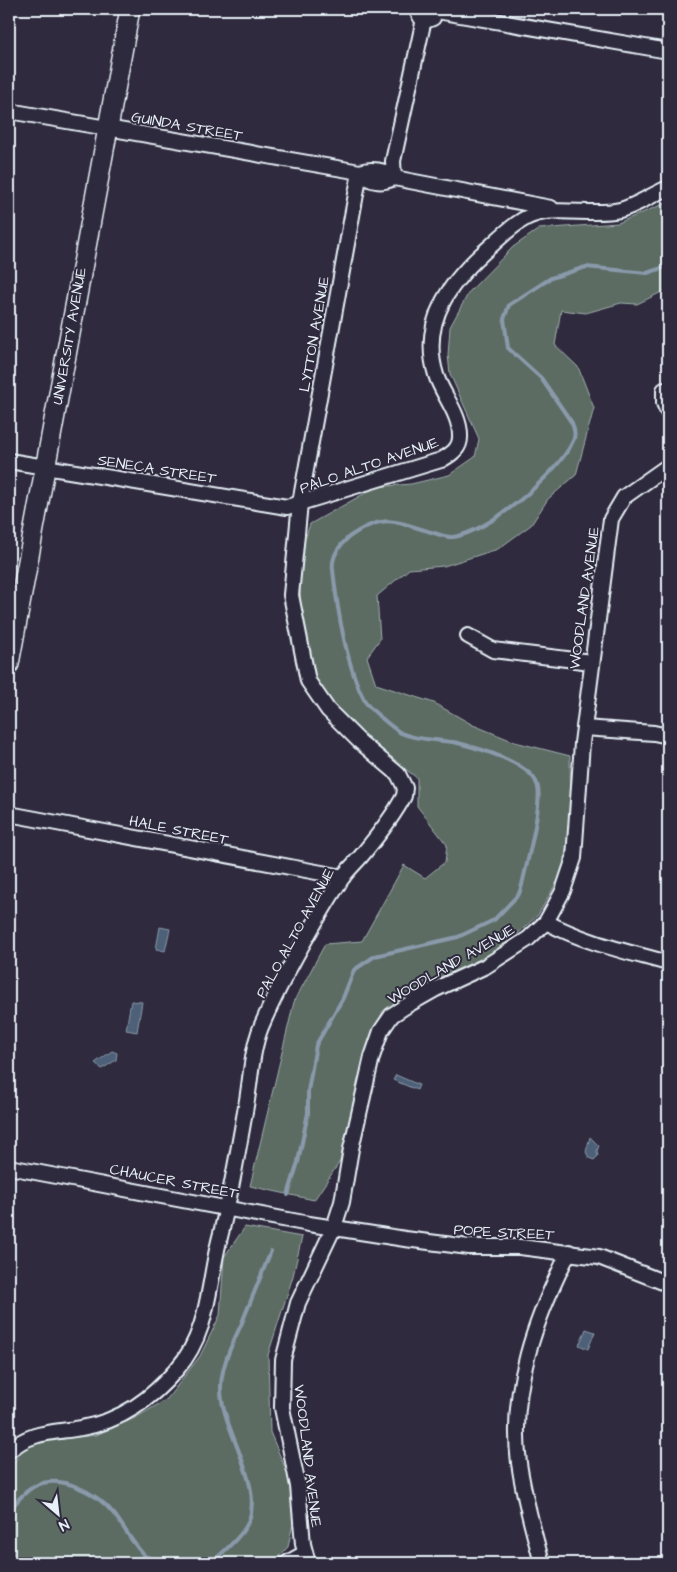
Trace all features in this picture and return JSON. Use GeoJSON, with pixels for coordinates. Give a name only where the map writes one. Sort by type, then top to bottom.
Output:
{"type":"FeatureCollection","features":[{"type":"Feature","properties":{"kind":"main road","name":"UNIVERSITY AVENUE"},"geometry":{"type":"LineString","coordinates":[[9,664],[130,9]]}},
{"type":"Feature","properties":{"kind":"street"},"geometry":{"type":"LineString","coordinates":[[394,178],[394,161],[420,14],[434,17],[437,10],[668,51]]}},
{"type":"Feature","properties":{"kind":"street","name":"GUINDA STREET"},"geometry":{"type":"LineString","coordinates":[[9,111],[360,172],[367,179],[385,182],[394,178],[574,212]]}},
{"type":"Feature","properties":{"kind":"street","name":"LYTTON AVENUE"},"geometry":{"type":"LineString","coordinates":[[300,502],[360,172]]}},
{"type":"Feature","properties":{"kind":"street","name":"PALO ALTO AVENUE"},"geometry":{"type":"LineString","coordinates":[[9,1451],[18,1442],[30,1436],[83,1428],[106,1422],[141,1405],[157,1392],[179,1368],[205,1314],[227,1207],[248,1092],[252,1059],[261,1028],[297,957],[343,877],[400,804],[404,796],[405,788],[398,774],[359,741],[328,710],[308,681],[291,595],[300,502],[441,460],[452,454],[460,445],[460,433],[437,377],[432,341],[439,310],[448,291],[472,262],[526,218],[541,212],[594,214],[621,210],[668,188]]}},
{"type":"Feature","properties":{"kind":"street"},"geometry":{"type":"LineString","coordinates":[[664,390],[664,404],[668,412]]}},
{"type":"Feature","properties":{"kind":"street","name":"SENECA STREET"},"geometry":{"type":"LineString","coordinates":[[9,461],[287,507],[300,502]]}},
{"type":"Feature","properties":{"kind":"street","name":"WOODLAND AVENUE"},"geometry":{"type":"LineString","coordinates":[[287,1563],[306,1558],[298,1486],[282,1408],[283,1360],[298,1303],[334,1227],[342,1202],[351,1149],[372,1057],[381,1031],[392,1015],[436,989],[507,954],[546,922],[563,891],[574,858],[591,662],[610,519],[624,497],[668,466]]}},
{"type":"Feature","properties":{"kind":"street"},"geometry":{"type":"LineString","coordinates":[[468,636],[493,650],[591,662]]}},
{"type":"Feature","properties":{"kind":"street"},"geometry":{"type":"LineString","coordinates":[[584,728],[654,733],[668,736]]}},
{"type":"Feature","properties":{"kind":"street","name":"HALE STREET"},"geometry":{"type":"LineString","coordinates":[[9,814],[343,877]]}},
{"type":"Feature","properties":{"kind":"street"},"geometry":{"type":"LineString","coordinates":[[546,922],[574,937],[668,963]]}},
{"type":"Feature","properties":{"kind":"street","name":"CHAUCER STREET"},"geometry":{"type":"LineString","coordinates":[[9,1167],[334,1227]]}},
{"type":"Feature","properties":{"kind":"street","name":"POPE STREET"},"geometry":{"type":"LineString","coordinates":[[334,1227],[460,1246],[520,1247],[599,1257],[668,1284]]}},
{"type":"Feature","properties":{"kind":"street"},"geometry":{"type":"LineString","coordinates":[[542,1563],[529,1518],[519,1462],[517,1410],[526,1355],[557,1276],[569,1252]]}},
{"type":"Feature","properties":{"kind":"green space"},"geometry":{"type":"Polygon","coordinates":[[[668,202],[668,289],[637,304],[621,303],[586,313],[561,310],[555,345],[578,367],[594,408],[576,475],[548,499],[531,525],[498,549],[444,566],[409,569],[377,596],[380,639],[367,657],[376,684],[434,703],[473,725],[515,742],[570,756],[571,822],[562,873],[538,915],[499,951],[423,985],[383,1011],[368,1044],[343,1157],[314,1200],[250,1186],[294,1002],[325,944],[362,941],[404,865],[425,878],[445,862],[447,845],[417,806],[417,778],[375,746],[343,717],[313,679],[301,616],[300,583],[303,545],[310,524],[376,487],[411,484],[449,475],[475,457],[479,439],[450,374],[448,355],[450,327],[469,292],[513,247],[539,229],[618,223],[668,202]]]}},
{"type":"Feature","properties":{"kind":"green space"},"geometry":{"type":"Polygon","coordinates":[[[245,1227],[302,1237],[293,1276],[268,1355],[270,1432],[289,1477],[296,1510],[288,1547],[273,1563],[9,1563],[9,1470],[25,1446],[96,1435],[137,1417],[167,1399],[200,1356],[220,1315],[224,1257],[245,1227]]]}},
{"type":"Feature","properties":{"kind":"water"},"geometry":{"type":"Polygon","coordinates":[[[160,927],[170,929],[165,951],[156,949],[160,927]]]}},
{"type":"Feature","properties":{"kind":"water"},"geometry":{"type":"Polygon","coordinates":[[[131,1001],[142,1002],[137,1032],[126,1030],[131,1001]]]}},
{"type":"Feature","properties":{"kind":"water"},"geometry":{"type":"Polygon","coordinates":[[[112,1051],[117,1053],[116,1060],[102,1069],[95,1063],[112,1051]]]}},
{"type":"Feature","properties":{"kind":"water"},"geometry":{"type":"Polygon","coordinates":[[[396,1075],[419,1085],[417,1090],[393,1080],[396,1075]]]}},
{"type":"Feature","properties":{"kind":"water"},"geometry":{"type":"Polygon","coordinates":[[[590,1137],[599,1146],[598,1156],[594,1160],[589,1158],[586,1152],[590,1137]]]}},
{"type":"Feature","properties":{"kind":"water"},"geometry":{"type":"Polygon","coordinates":[[[586,1329],[595,1332],[588,1349],[579,1345],[586,1329]]]}},
{"type":"Feature","properties":{"kind":"waterway"},"geometry":{"type":"LineString","coordinates":[[288,1195],[298,1162],[308,1113],[308,1091],[316,1045],[343,998],[354,970],[375,956],[458,937],[494,920],[519,894],[530,849],[539,792],[537,784],[525,769],[502,757],[467,745],[408,736],[401,733],[372,710],[359,689],[348,656],[337,602],[333,560],[339,548],[349,537],[361,529],[380,522],[398,522],[453,537],[468,533],[485,525],[521,499],[553,469],[565,454],[575,434],[572,423],[541,378],[508,348],[504,319],[509,305],[551,278],[586,267],[647,273],[668,266]]}},
{"type":"Feature","properties":{"kind":"waterway"},"geometry":{"type":"LineString","coordinates":[[211,1563],[229,1547],[245,1528],[251,1512],[252,1495],[248,1477],[227,1421],[222,1403],[221,1386],[228,1354],[271,1251]]}},
{"type":"Feature","properties":{"kind":"waterway"},"geometry":{"type":"LineString","coordinates":[[9,1511],[33,1487],[44,1483],[66,1483],[88,1492],[107,1506],[146,1557],[172,1563]]}}]}
